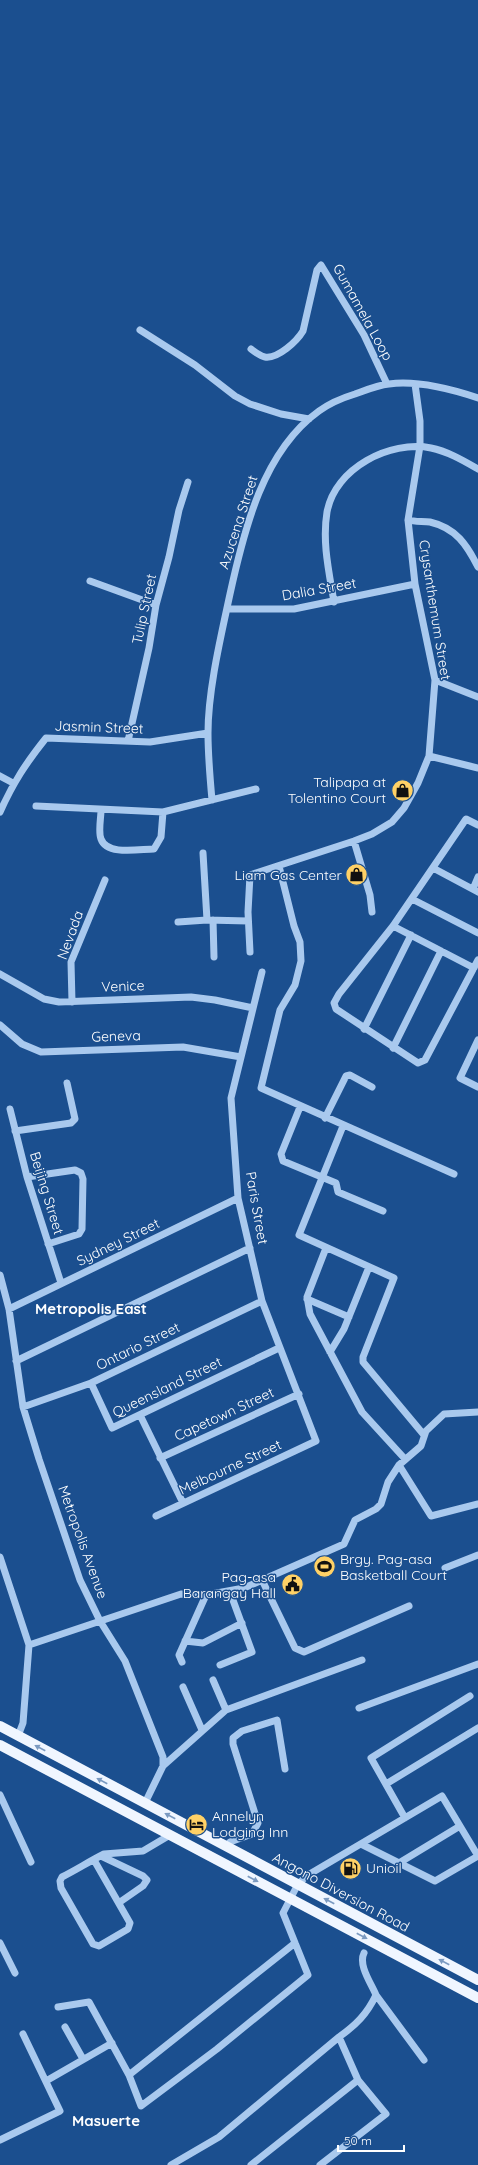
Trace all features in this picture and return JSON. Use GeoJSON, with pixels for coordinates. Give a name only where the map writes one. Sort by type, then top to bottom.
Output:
{"type":"FeatureCollection","features":[{"type":"Feature","properties":{"kind":"main road","name":"Angono Diversion Road"},"geometry":{"type":"LineString","coordinates":[[0,1726],[478,1980]]}},
{"type":"Feature","properties":{"kind":"main road","name":"Angono Diversion Road"},"geometry":{"type":"LineString","coordinates":[[0,1745],[478,1998]]}},
{"type":"Feature","properties":{"kind":"main road"},"geometry":{"type":"LineString","coordinates":[[67,1781],[75,1766]]}},
{"type":"Feature","properties":{"kind":"main road"},"geometry":{"type":"LineString","coordinates":[[209,1856],[216,1842]]}},
{"type":"Feature","properties":{"kind":"street","name":"Gumamela Loop"},"geometry":{"type":"LineString","coordinates":[[251,349],[264,357],[275,356],[299,337],[303,331],[318,270],[321,265],[364,335],[387,384]]}},
{"type":"Feature","properties":{"kind":"street"},"geometry":{"type":"LineString","coordinates":[[140,330],[195,365],[236,396],[250,404],[281,414],[309,419]]}},
{"type":"Feature","properties":{"kind":"street","name":"Azucena Street"},"geometry":{"type":"LineString","coordinates":[[212,800],[208,733],[217,658],[226,609],[241,548],[267,476],[285,445],[309,419],[337,400],[387,384],[415,384],[478,398]]}},
{"type":"Feature","properties":{"kind":"street","name":"Crysanthemum Street"},"geometry":{"type":"LineString","coordinates":[[248,921],[250,875],[354,841],[372,834],[392,822],[404,808],[418,783],[429,756],[435,680],[415,584],[408,520],[420,446],[420,421],[415,384]]}},
{"type":"Feature","properties":{"kind":"street"},"geometry":{"type":"LineString","coordinates":[[334,602],[326,554],[325,528],[328,510],[333,496],[343,480],[354,469],[365,462],[399,448],[420,446],[433,448],[478,469]]}},
{"type":"Feature","properties":{"kind":"street","name":"Tulip Street"},"geometry":{"type":"LineString","coordinates":[[128,741],[149,648],[156,605],[169,557],[179,510],[188,482]]}},
{"type":"Feature","properties":{"kind":"street"},"geometry":{"type":"LineString","coordinates":[[408,520],[428,522],[453,531],[463,541],[478,568]]}},
{"type":"Feature","properties":{"kind":"street"},"geometry":{"type":"LineString","coordinates":[[90,580],[156,605]]}},
{"type":"Feature","properties":{"kind":"street","name":"Dalia Street"},"geometry":{"type":"LineString","coordinates":[[226,609],[294,609],[334,602],[415,584]]}},
{"type":"Feature","properties":{"kind":"street"},"geometry":{"type":"LineString","coordinates":[[435,680],[478,697]]}},
{"type":"Feature","properties":{"kind":"street","name":"Jasmin Street"},"geometry":{"type":"LineString","coordinates":[[13,783],[46,738],[150,742],[208,733]]}},
{"type":"Feature","properties":{"kind":"street"},"geometry":{"type":"LineString","coordinates":[[429,756],[478,768]]}},
{"type":"Feature","properties":{"kind":"street"},"geometry":{"type":"LineString","coordinates":[[0,776],[13,783],[0,812]]}},
{"type":"Feature","properties":{"kind":"street"},"geometry":{"type":"LineString","coordinates":[[36,806],[163,812],[256,790]]}},
{"type":"Feature","properties":{"kind":"street"},"geometry":{"type":"LineString","coordinates":[[101,810],[100,838],[106,847],[113,849],[154,849],[161,837],[163,812]]}},
{"type":"Feature","properties":{"kind":"street"},"geometry":{"type":"LineString","coordinates":[[478,825],[466,819],[393,926],[338,994],[334,1003],[336,1009],[364,1029],[418,1063],[425,1060],[478,960]]}},
{"type":"Feature","properties":{"kind":"street"},"geometry":{"type":"LineString","coordinates":[[354,841],[370,895],[372,912]]}},
{"type":"Feature","properties":{"kind":"street"},"geometry":{"type":"LineString","coordinates":[[203,853],[214,956]]}},
{"type":"Feature","properties":{"kind":"street"},"geometry":{"type":"LineString","coordinates":[[279,866],[294,926],[300,942],[301,961],[298,978],[280,1010],[261,1088],[300,1107],[454,1174]]}},
{"type":"Feature","properties":{"kind":"street"},"geometry":{"type":"LineString","coordinates":[[433,868],[475,890],[478,877]]}},
{"type":"Feature","properties":{"kind":"street","name":"Nevada"},"geometry":{"type":"LineString","coordinates":[[72,1002],[71,962],[105,880]]}},
{"type":"Feature","properties":{"kind":"street"},"geometry":{"type":"LineString","coordinates":[[412,899],[478,933]]}},
{"type":"Feature","properties":{"kind":"street"},"geometry":{"type":"LineString","coordinates":[[178,922],[210,920],[248,921],[250,952]]}},
{"type":"Feature","properties":{"kind":"street"},"geometry":{"type":"LineString","coordinates":[[393,926],[474,968]]}},
{"type":"Feature","properties":{"kind":"street"},"geometry":{"type":"LineString","coordinates":[[364,1029],[411,935]]}},
{"type":"Feature","properties":{"kind":"street"},"geometry":{"type":"LineString","coordinates":[[393,1048],[441,951]]}},
{"type":"Feature","properties":{"kind":"street","name":"Paris Street"},"geometry":{"type":"LineString","coordinates":[[262,972],[231,1098],[238,1198],[262,1301],[279,1348],[299,1394],[316,1442]]}},
{"type":"Feature","properties":{"kind":"street","name":"Venice"},"geometry":{"type":"LineString","coordinates":[[0,974],[44,999],[59,1002],[191,997],[215,1000],[253,1008]]}},
{"type":"Feature","properties":{"kind":"street","name":"Geneva"},"geometry":{"type":"LineString","coordinates":[[0,1025],[22,1044],[41,1052],[183,1047],[241,1057]]}},
{"type":"Feature","properties":{"kind":"street"},"geometry":{"type":"LineString","coordinates":[[478,1040],[460,1078],[478,1087]]}},
{"type":"Feature","properties":{"kind":"street"},"geometry":{"type":"LineString","coordinates":[[325,1118],[346,1076],[350,1075],[372,1087]]}},
{"type":"Feature","properties":{"kind":"street"},"geometry":{"type":"LineString","coordinates":[[15,1130],[72,1123],[76,1120],[67,1083]]}},
{"type":"Feature","properties":{"kind":"street"},"geometry":{"type":"LineString","coordinates":[[300,1107],[281,1154],[283,1161],[336,1183],[338,1192],[384,1210]]}},
{"type":"Feature","properties":{"kind":"street","name":"Beijing Street"},"geometry":{"type":"LineString","coordinates":[[10,1109],[27,1177],[61,1284]]}},
{"type":"Feature","properties":{"kind":"street"},"geometry":{"type":"LineString","coordinates":[[344,1126],[321,1178],[299,1235],[394,1278],[363,1357],[363,1362],[424,1435]]}},
{"type":"Feature","properties":{"kind":"street"},"geometry":{"type":"LineString","coordinates":[[27,1177],[75,1170],[81,1173],[83,1179],[82,1229],[79,1234],[48,1244]]}},
{"type":"Feature","properties":{"kind":"street","name":"Sydney Street"},"geometry":{"type":"LineString","coordinates":[[10,1309],[238,1198]]}},
{"type":"Feature","properties":{"kind":"street"},"geometry":{"type":"LineString","coordinates":[[16,1362],[250,1248]]}},
{"type":"Feature","properties":{"kind":"street"},"geometry":{"type":"LineString","coordinates":[[326,1248],[310,1287],[307,1299],[310,1314],[362,1412],[405,1459]]}},
{"type":"Feature","properties":{"kind":"street"},"geometry":{"type":"LineString","coordinates":[[330,1352],[349,1317],[369,1267]]}},
{"type":"Feature","properties":{"kind":"street","name":"Metropolis Avenue"},"geometry":{"type":"LineString","coordinates":[[0,1275],[10,1309],[23,1406],[80,1580],[100,1621],[125,1661],[163,1758],[163,1766]]}},
{"type":"Feature","properties":{"kind":"street"},"geometry":{"type":"LineString","coordinates":[[307,1299],[349,1317]]}},
{"type":"Feature","properties":{"kind":"street","name":"Ontario Street"},"geometry":{"type":"LineString","coordinates":[[23,1406],[91,1383],[262,1301]]}},
{"type":"Feature","properties":{"kind":"street","name":"Queensland Street"},"geometry":{"type":"LineString","coordinates":[[91,1383],[112,1428],[279,1348]]}},
{"type":"Feature","properties":{"kind":"street","name":"Capetown Street"},"geometry":{"type":"LineString","coordinates":[[160,1458],[299,1394]]}},
{"type":"Feature","properties":{"kind":"street"},"geometry":{"type":"LineString","coordinates":[[30,1645],[181,1594],[206,1595],[230,1592],[262,1580],[344,1544],[356,1520],[376,1509],[381,1504],[388,1482],[399,1465],[421,1446],[424,1435],[444,1414],[478,1412]]}},
{"type":"Feature","properties":{"kind":"street"},"geometry":{"type":"LineString","coordinates":[[140,1415],[183,1503]]}},
{"type":"Feature","properties":{"kind":"street","name":"Melbourne Street"},"geometry":{"type":"LineString","coordinates":[[156,1516],[316,1442]]}},
{"type":"Feature","properties":{"kind":"street"},"geometry":{"type":"LineString","coordinates":[[399,1465],[431,1516],[478,1504]]}},
{"type":"Feature","properties":{"kind":"street"},"geometry":{"type":"LineString","coordinates":[[445,1568],[478,1555]]}},
{"type":"Feature","properties":{"kind":"street"},"geometry":{"type":"LineString","coordinates":[[0,1557],[30,1645],[23,1722],[18,1736]]}},
{"type":"Feature","properties":{"kind":"street"},"geometry":{"type":"LineString","coordinates":[[262,1580],[295,1648],[304,1652],[408,1606]]}},
{"type":"Feature","properties":{"kind":"street"},"geometry":{"type":"LineString","coordinates":[[220,1665],[252,1652],[230,1592]]}},
{"type":"Feature","properties":{"kind":"street"},"geometry":{"type":"LineString","coordinates":[[182,1662],[179,1655],[206,1595]]}},
{"type":"Feature","properties":{"kind":"street"},"geometry":{"type":"LineString","coordinates":[[185,1641],[203,1643],[242,1623]]}},
{"type":"Feature","properties":{"kind":"street"},"geometry":{"type":"LineString","coordinates":[[144,1803],[163,1766],[226,1710],[362,1660]]}},
{"type":"Feature","properties":{"kind":"street"},"geometry":{"type":"LineString","coordinates":[[359,1708],[478,1664]]}},
{"type":"Feature","properties":{"kind":"street"},"geometry":{"type":"LineString","coordinates":[[213,1680],[226,1710]]}},
{"type":"Feature","properties":{"kind":"street"},"geometry":{"type":"LineString","coordinates":[[183,1687],[202,1730]]}},
{"type":"Feature","properties":{"kind":"street"},"geometry":{"type":"LineString","coordinates":[[405,1818],[371,1758],[470,1696]]}},
{"type":"Feature","properties":{"kind":"street"},"geometry":{"type":"LineString","coordinates":[[226,1847],[230,1842],[252,1834],[258,1824],[233,1744],[233,1738],[242,1731],[277,1720],[285,1769]]}},
{"type":"Feature","properties":{"kind":"street"},"geometry":{"type":"LineString","coordinates":[[386,1784],[478,1728]]}},
{"type":"Feature","properties":{"kind":"street"},"geometry":{"type":"LineString","coordinates":[[0,1795],[31,1862]]}},
{"type":"Feature","properties":{"kind":"street"},"geometry":{"type":"LineString","coordinates":[[58,2008],[89,2002],[129,2075],[141,2106],[224,2044],[308,1975],[283,1913],[298,1884],[327,1862],[361,1844],[442,1796],[478,1856],[435,1881],[361,1844]]}},
{"type":"Feature","properties":{"kind":"street"},"geometry":{"type":"LineString","coordinates":[[399,1863],[460,1826]]}},
{"type":"Feature","properties":{"kind":"street"},"geometry":{"type":"LineString","coordinates":[[94,1860],[130,1920],[130,1926],[102,1945],[96,1946],[60,1883],[62,1877],[101,1856],[117,1852],[144,1850],[170,1835]]}},
{"type":"Feature","properties":{"kind":"street"},"geometry":{"type":"LineString","coordinates":[[101,1856],[143,1876],[147,1880],[143,1886],[120,1902]]}},
{"type":"Feature","properties":{"kind":"street"},"geometry":{"type":"LineString","coordinates":[[0,1943],[15,1973]]}},
{"type":"Feature","properties":{"kind":"street"},"geometry":{"type":"LineString","coordinates":[[129,2075],[295,1943]]}},
{"type":"Feature","properties":{"kind":"street"},"geometry":{"type":"LineString","coordinates":[[364,1953],[361,1959],[362,1964],[376,1995],[424,2060]]}},
{"type":"Feature","properties":{"kind":"street"},"geometry":{"type":"LineString","coordinates":[[171,2165],[219,2137],[339,2037],[356,2026],[370,2008],[376,1995]]}},
{"type":"Feature","properties":{"kind":"street"},"geometry":{"type":"LineString","coordinates":[[65,2027],[83,2059]]}},
{"type":"Feature","properties":{"kind":"street"},"geometry":{"type":"LineString","coordinates":[[0,2140],[60,2111],[23,2034]]}},
{"type":"Feature","properties":{"kind":"street"},"geometry":{"type":"LineString","coordinates":[[320,2165],[386,2114],[358,2080],[339,2037]]}},
{"type":"Feature","properties":{"kind":"street"},"geometry":{"type":"LineString","coordinates":[[46,2081],[112,2042]]}},
{"type":"Feature","properties":{"kind":"street"},"geometry":{"type":"LineString","coordinates":[[252,2165],[358,2080]]}},
{"type":"Feature","properties":{"kind":"place","name":"Talipapa at Tolentino Court"},"geometry":{"type":"Point","coordinates":[402,790]}},
{"type":"Feature","properties":{"kind":"place","name":"Liam Gas Center"},"geometry":{"type":"Point","coordinates":[357,875]}},
{"type":"Feature","properties":{"kind":"place","name":"Brgy. Pag-asa Basketball Court"},"geometry":{"type":"Point","coordinates":[325,1567]}},
{"type":"Feature","properties":{"kind":"place","name":"Pag-asa Barangay Hall"},"geometry":{"type":"Point","coordinates":[292,1585]}},
{"type":"Feature","properties":{"kind":"place","name":"Annelyn Lodging Inn"},"geometry":{"type":"Point","coordinates":[197,1824]}},
{"type":"Feature","properties":{"kind":"place","name":"Unioil"},"geometry":{"type":"Point","coordinates":[351,1868]}},
{"type":"Feature","properties":{"kind":"district","name":"Metropolis East"},"geometry":{"type":"Point","coordinates":[91,1308]}},
{"type":"Feature","properties":{"kind":"district","name":"Masuerte"},"geometry":{"type":"Point","coordinates":[106,2120]}}]}
